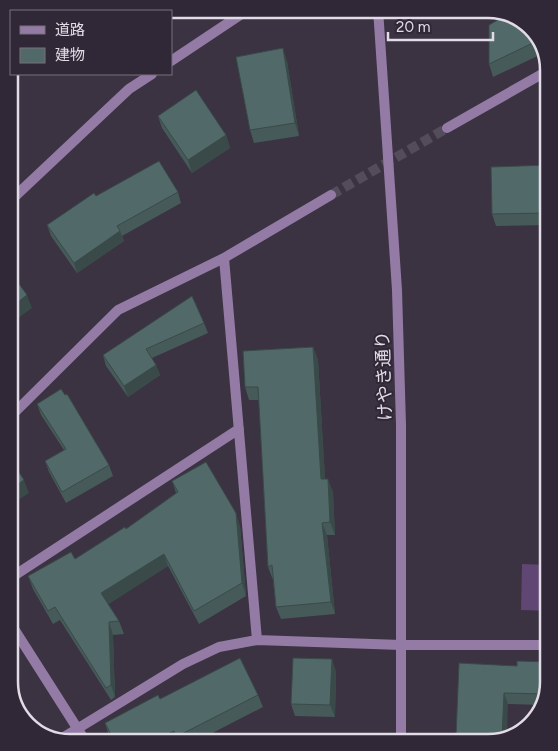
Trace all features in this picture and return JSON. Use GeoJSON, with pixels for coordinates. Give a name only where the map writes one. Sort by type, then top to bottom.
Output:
{"type":"FeatureCollection","features":[{"type":"Feature","properties":{"kind":"street"},"geometry":{"type":"LineString","coordinates":[[172,60],[236,18]]}},
{"type":"Feature","properties":{"kind":"street","name":"けやき通り"},"geometry":{"type":"LineString","coordinates":[[379,18],[398,300],[402,424],[401,734]]}},
{"type":"Feature","properties":{"kind":"street"},"geometry":{"type":"LineString","coordinates":[[18,194],[129,89],[150,75]]}},
{"type":"Feature","properties":{"kind":"street"},"geometry":{"type":"LineString","coordinates":[[447,128],[540,75]]}},
{"type":"Feature","properties":{"kind":"street"},"geometry":{"type":"LineString","coordinates":[[18,409],[118,310],[224,258],[331,195]]}},
{"type":"Feature","properties":{"kind":"street"},"geometry":{"type":"LineString","coordinates":[[224,258],[257,640]]}},
{"type":"Feature","properties":{"kind":"street"},"geometry":{"type":"LineString","coordinates":[[18,574],[239,429]]}},
{"type":"Feature","properties":{"kind":"street"},"geometry":{"type":"LineString","coordinates":[[18,635],[81,734]]}},
{"type":"Feature","properties":{"kind":"street"},"geometry":{"type":"LineString","coordinates":[[69,734],[183,664],[219,647],[257,640],[401,645],[540,645]]}},
{"type":"Feature","properties":{"kind":"shaded area"},"geometry":{"type":"Polygon","coordinates":[[[522,564],[540,565],[540,611],[521,610],[522,564]]]}},
{"type":"Feature","properties":{"kind":"building"},"geometry":{"type":"Polygon","coordinates":[[[499,19],[505,20],[520,28],[533,43],[489,64],[489,25],[499,19]]]}},
{"type":"Feature","properties":{"kind":"building"},"geometry":{"type":"Polygon","coordinates":[[[283,48],[295,123],[250,130],[236,57],[283,48]]]}},
{"type":"Feature","properties":{"kind":"building"},"geometry":{"type":"Polygon","coordinates":[[[196,90],[226,135],[188,160],[158,116],[196,90]]]}},
{"type":"Feature","properties":{"kind":"building"},"geometry":{"type":"Polygon","coordinates":[[[159,161],[178,192],[117,226],[120,231],[74,263],[47,225],[94,193],[96,196],[159,161]]]}},
{"type":"Feature","properties":{"kind":"building"},"geometry":{"type":"Polygon","coordinates":[[[540,165],[540,213],[492,214],[491,167],[540,165]]]}},
{"type":"Feature","properties":{"kind":"building"},"geometry":{"type":"Polygon","coordinates":[[[18,282],[27,295],[18,302],[18,282]]]}},
{"type":"Feature","properties":{"kind":"building"},"geometry":{"type":"Polygon","coordinates":[[[192,296],[204,323],[146,349],[156,365],[124,386],[103,355],[192,296]]]}},
{"type":"Feature","properties":{"kind":"building"},"geometry":{"type":"Polygon","coordinates":[[[313,347],[321,479],[328,479],[330,522],[322,523],[331,602],[276,607],[272,565],[268,567],[258,387],[245,387],[243,351],[313,347]]]}},
{"type":"Feature","properties":{"kind":"building"},"geometry":{"type":"Polygon","coordinates":[[[61,389],[65,395],[67,394],[109,465],[62,492],[45,461],[66,449],[37,404],[61,389]]]}},
{"type":"Feature","properties":{"kind":"building"},"geometry":{"type":"Polygon","coordinates":[[[206,462],[236,513],[242,583],[194,611],[164,554],[101,593],[119,621],[109,622],[111,685],[106,688],[55,607],[48,611],[28,576],[71,552],[75,559],[125,527],[126,529],[178,492],[172,481],[206,462]]]}},
{"type":"Feature","properties":{"kind":"building"},"geometry":{"type":"Polygon","coordinates":[[[18,471],[24,480],[18,484],[18,471]]]}},
{"type":"Feature","properties":{"kind":"building"},"geometry":{"type":"Polygon","coordinates":[[[240,658],[258,695],[182,734],[174,734],[174,731],[168,734],[111,734],[105,723],[158,695],[160,699],[240,658]]]}},
{"type":"Feature","properties":{"kind":"building"},"geometry":{"type":"Polygon","coordinates":[[[293,658],[332,659],[330,705],[291,704],[293,658]]]}},
{"type":"Feature","properties":{"kind":"building"},"geometry":{"type":"Polygon","coordinates":[[[517,661],[540,662],[539,694],[504,693],[502,732],[456,734],[459,663],[517,666],[517,661]]]}},
{"type":"Feature","properties":{"kind":"tunnel"},"geometry":{"type":"LineString","coordinates":[[331,195],[447,128]]}}]}
